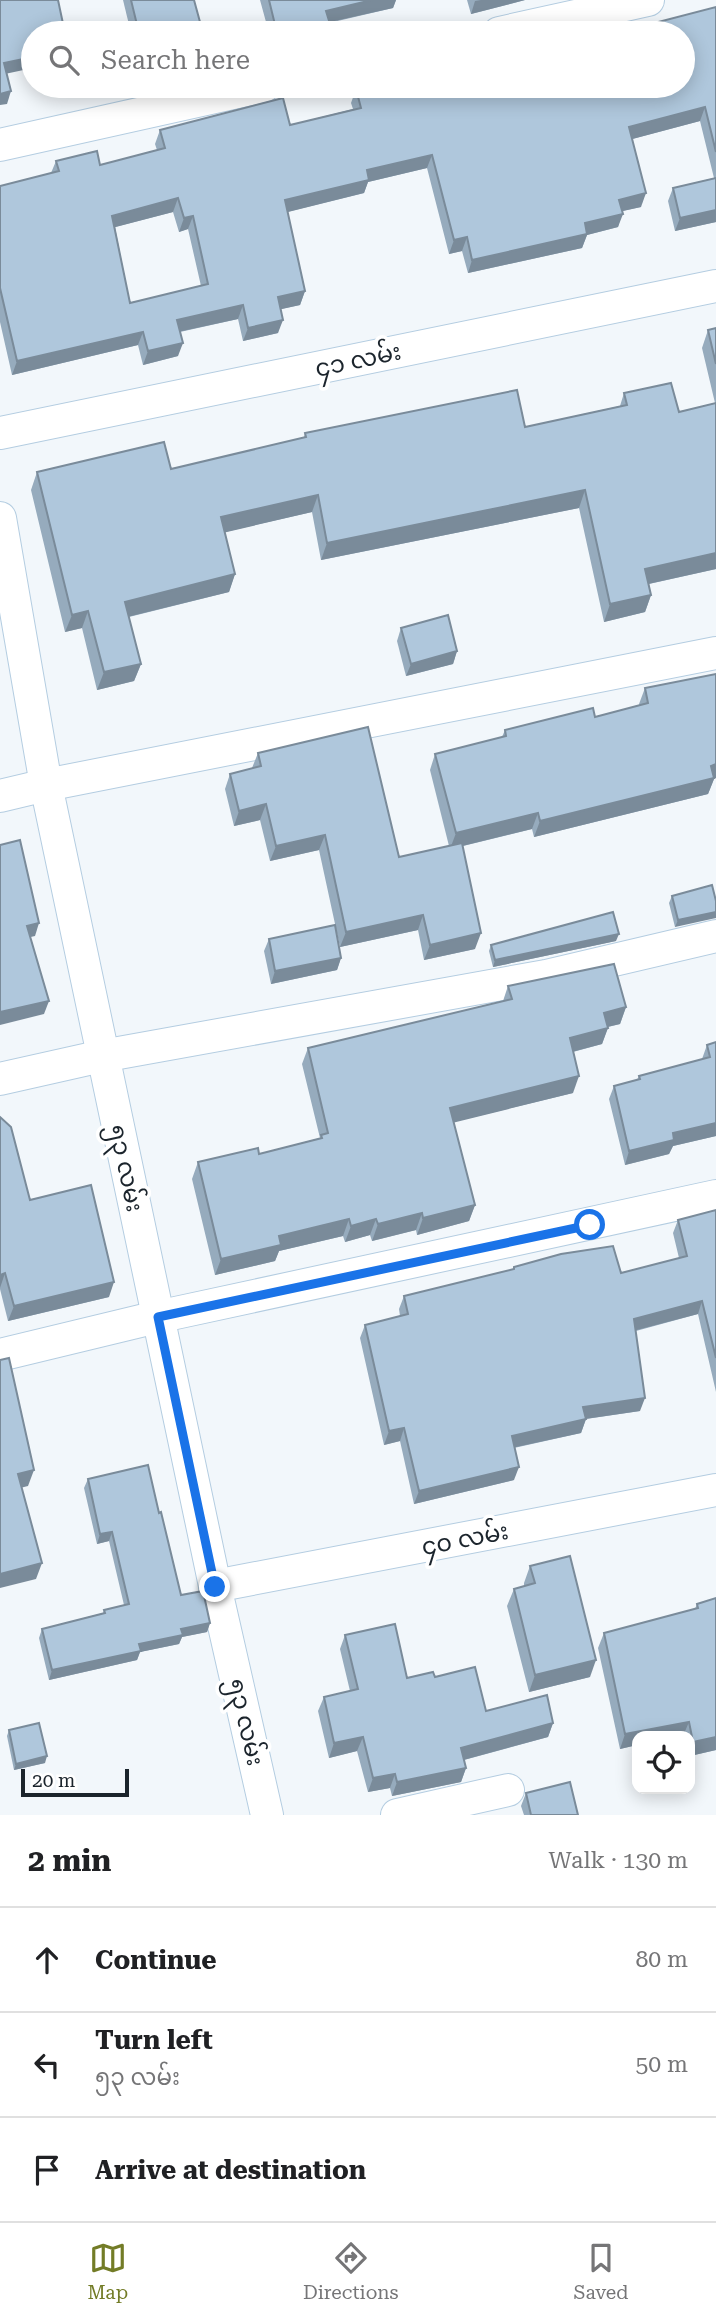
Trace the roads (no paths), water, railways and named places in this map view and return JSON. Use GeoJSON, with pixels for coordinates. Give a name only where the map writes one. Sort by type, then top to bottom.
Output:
{"type":"FeatureCollection","features":[{"type":"Feature","properties":{"kind":"street"},"geometry":{"type":"LineString","coordinates":[[553,21],[648,0]]}},
{"type":"Feature","properties":{"kind":"street"},"geometry":{"type":"LineString","coordinates":[[0,145],[210,98]]}},
{"type":"Feature","properties":{"kind":"street","name":"၄၁ လမ်း"},"geometry":{"type":"LineString","coordinates":[[0,433],[716,286]]}},
{"type":"Feature","properties":{"kind":"street","name":"၅၃ လမ်း"},"geometry":{"type":"LineString","coordinates":[[0,518],[46,785],[215,1587],[267,1815]]}},
{"type":"Feature","properties":{"kind":"street"},"geometry":{"type":"LineString","coordinates":[[0,796],[716,653]]}},
{"type":"Feature","properties":{"kind":"street"},"geometry":{"type":"LineString","coordinates":[[0,1079],[103,1056],[545,976],[716,936]]}},
{"type":"Feature","properties":{"kind":"street"},"geometry":{"type":"LineString","coordinates":[[0,1355],[158,1317],[716,1196]]}},
{"type":"Feature","properties":{"kind":"street","name":"၄၀ လမ်း"},"geometry":{"type":"LineString","coordinates":[[215,1587],[716,1490]]}},
{"type":"Feature","properties":{"kind":"street"},"geometry":{"type":"LineString","coordinates":[[397,1815],[508,1790]]}}]}
